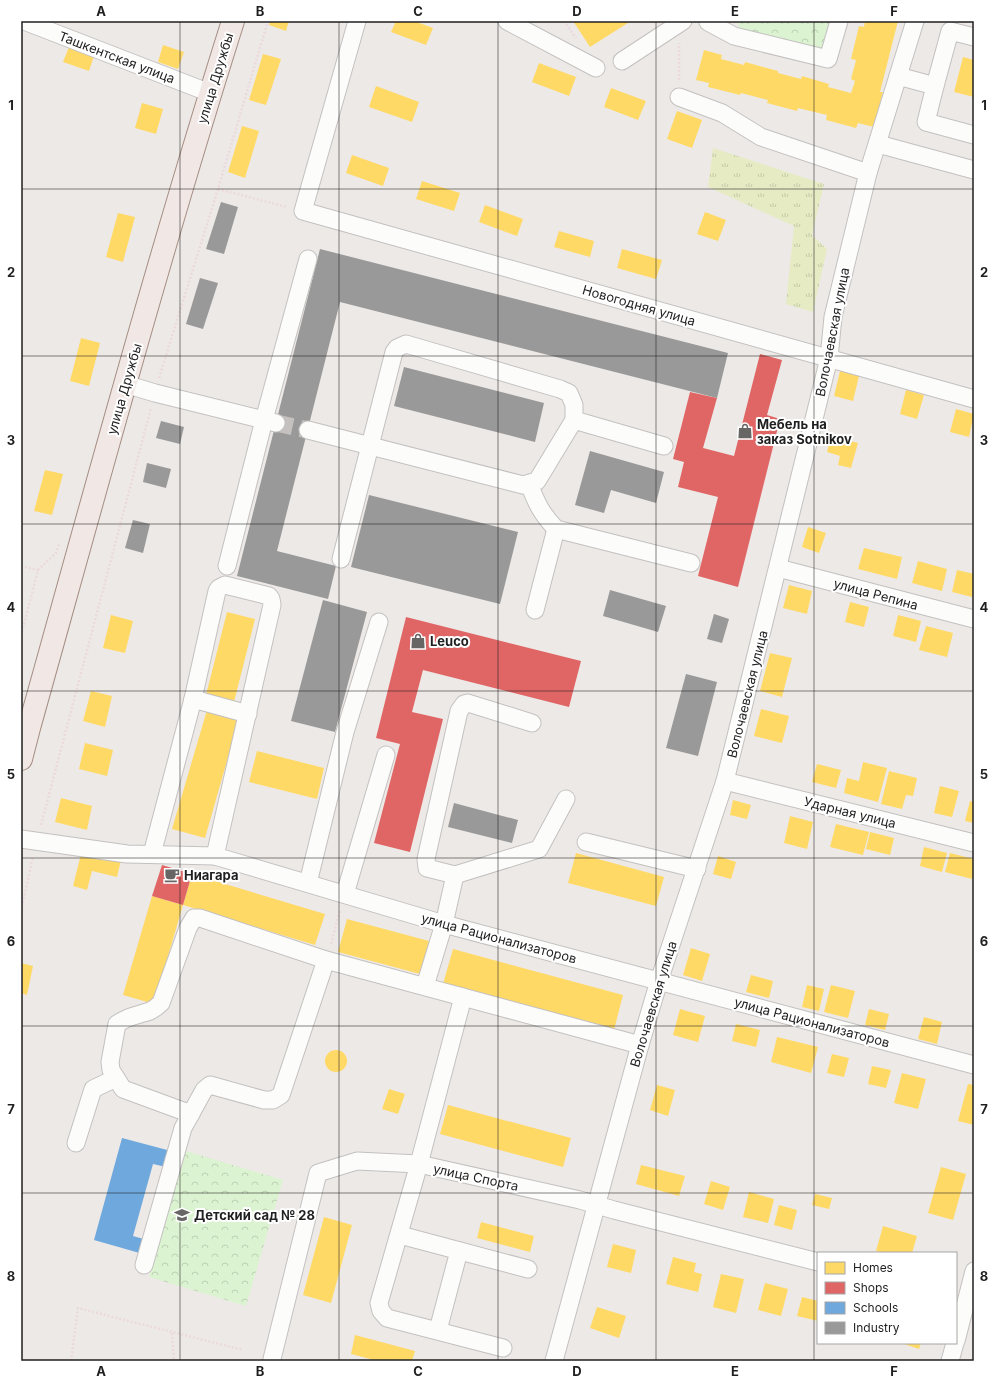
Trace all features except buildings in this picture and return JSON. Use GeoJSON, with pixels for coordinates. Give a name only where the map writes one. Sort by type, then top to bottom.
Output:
{"type":"FeatureCollection","features":[{"type":"Feature","properties":{"kind":"main road","name":"улица Дружбы"},"geometry":{"type":"LineString","coordinates":[[21,759],[25,732],[210,93],[233,21]]}},
{"type":"Feature","properties":{"kind":"street","name":"Ташкентская улица"},"geometry":{"type":"LineString","coordinates":[[24,21],[210,93]]}},
{"type":"Feature","properties":{"kind":"street"},"geometry":{"type":"LineString","coordinates":[[303,211],[358,21]]}},
{"type":"Feature","properties":{"kind":"street"},"geometry":{"type":"LineString","coordinates":[[507,21],[596,68]]}},
{"type":"Feature","properties":{"kind":"street"},"geometry":{"type":"LineString","coordinates":[[622,61],[683,21]]}},
{"type":"Feature","properties":{"kind":"street"},"geometry":{"type":"LineString","coordinates":[[708,22],[734,36],[828,59],[839,21]]}},
{"type":"Feature","properties":{"kind":"street","name":"Волочаевская улица"},"geometry":{"type":"LineString","coordinates":[[554,1361],[658,981],[697,869],[725,781],[829,358],[833,317],[868,173],[915,21]]}},
{"type":"Feature","properties":{"kind":"street"},"geometry":{"type":"LineString","coordinates":[[974,37],[950,31],[926,122],[974,135]]}},
{"type":"Feature","properties":{"kind":"street"},"geometry":{"type":"LineString","coordinates":[[898,76],[936,86]]}},
{"type":"Feature","properties":{"kind":"street"},"geometry":{"type":"LineString","coordinates":[[679,97],[722,113],[761,137],[868,173]]}},
{"type":"Feature","properties":{"kind":"street"},"geometry":{"type":"LineString","coordinates":[[878,144],[974,170]]}},
{"type":"Feature","properties":{"kind":"street","name":"Новогодняя улица"},"geometry":{"type":"LineString","coordinates":[[303,211],[974,399]]}},
{"type":"Feature","properties":{"kind":"street"},"geometry":{"type":"LineString","coordinates":[[227,566],[270,421],[308,259]]}},
{"type":"Feature","properties":{"kind":"street"},"geometry":{"type":"LineString","coordinates":[[308,430],[371,446],[523,485],[537,481],[574,420],[574,405],[569,393],[553,387],[406,344],[397,348],[394,352],[371,446],[341,558]]}},
{"type":"Feature","properties":{"kind":"street"},"geometry":{"type":"LineString","coordinates":[[125,384],[155,393],[270,421]]}},
{"type":"Feature","properties":{"kind":"street"},"geometry":{"type":"LineString","coordinates":[[574,420],[664,446]]}},
{"type":"Feature","properties":{"kind":"street"},"geometry":{"type":"LineString","coordinates":[[529,484],[538,507],[545,518],[556,529],[691,563]]}},
{"type":"Feature","properties":{"kind":"street"},"geometry":{"type":"LineString","coordinates":[[535,610],[556,529]]}},
{"type":"Feature","properties":{"kind":"street","name":"улица Репина"},"geometry":{"type":"LineString","coordinates":[[778,568],[974,619]]}},
{"type":"Feature","properties":{"kind":"street"},"geometry":{"type":"LineString","coordinates":[[152,854],[193,699],[217,591],[225,585],[269,596],[271,598],[272,605],[215,856]]}},
{"type":"Feature","properties":{"kind":"street"},"geometry":{"type":"LineString","coordinates":[[308,883],[345,732],[379,622]]}},
{"type":"Feature","properties":{"kind":"street"},"geometry":{"type":"LineString","coordinates":[[193,699],[248,714]]}},
{"type":"Feature","properties":{"kind":"street"},"geometry":{"type":"LineString","coordinates":[[532,723],[468,703],[464,704],[459,711],[426,859],[427,868],[455,875],[538,849],[566,799]]}},
{"type":"Feature","properties":{"kind":"street"},"geometry":{"type":"LineString","coordinates":[[344,894],[386,755]]}},
{"type":"Feature","properties":{"kind":"street","name":"Ударная улица"},"geometry":{"type":"LineString","coordinates":[[725,781],[974,843]]}},
{"type":"Feature","properties":{"kind":"street","name":"улица Рационализаторов"},"geometry":{"type":"LineString","coordinates":[[29,841],[127,854],[215,856],[444,924],[974,1065]]}},
{"type":"Feature","properties":{"kind":"street"},"geometry":{"type":"LineString","coordinates":[[586,842],[697,869]]}},
{"type":"Feature","properties":{"kind":"street"},"geometry":{"type":"LineString","coordinates":[[425,986],[444,924],[455,875]]}},
{"type":"Feature","properties":{"kind":"street"},"geometry":{"type":"LineString","coordinates":[[191,1114],[123,1090],[111,1070],[110,1062],[117,1024],[123,1020],[152,1010],[161,1003],[188,928],[194,918],[200,918],[326,960],[640,1044]]}},
{"type":"Feature","properties":{"kind":"street"},"geometry":{"type":"LineString","coordinates":[[144,1265],[182,1128],[204,1090],[210,1085],[264,1100],[273,1100],[281,1095],[326,960]]}},
{"type":"Feature","properties":{"kind":"street"},"geometry":{"type":"LineString","coordinates":[[463,997],[400,1235],[379,1304],[381,1312],[387,1318],[503,1348]]}},
{"type":"Feature","properties":{"kind":"street"},"geometry":{"type":"LineString","coordinates":[[76,1143],[93,1089],[116,1078]]}},
{"type":"Feature","properties":{"kind":"street","name":"улица Спорта"},"geometry":{"type":"LineString","coordinates":[[272,1360],[318,1173],[356,1161],[419,1164],[580,1200],[817,1262]]}},
{"type":"Feature","properties":{"kind":"street"},"geometry":{"type":"LineString","coordinates":[[400,1235],[528,1269]]}},
{"type":"Feature","properties":{"kind":"street"},"geometry":{"type":"LineString","coordinates":[[438,1330],[459,1251]]}},
{"type":"Feature","properties":{"kind":"street"},"geometry":{"type":"LineString","coordinates":[[957,1337],[965,1300],[974,1271]]}},
{"type":"Feature","properties":{"kind":"street"},"geometry":{"type":"LineString","coordinates":[[950,1361],[955,1344]]}},
{"type":"Feature","properties":{"kind":"path"},"geometry":{"type":"LineString","coordinates":[[21,911],[29,841],[155,393],[268,21]]}},
{"type":"Feature","properties":{"kind":"path"},"geometry":{"type":"LineString","coordinates":[[673,45],[679,40],[679,97]]}},
{"type":"Feature","properties":{"kind":"path"},"geometry":{"type":"LineString","coordinates":[[218,189],[303,211]]}},
{"type":"Feature","properties":{"kind":"path"},"geometry":{"type":"LineString","coordinates":[[21,566],[38,570],[21,636]]}},
{"type":"Feature","properties":{"kind":"path"},"geometry":{"type":"LineString","coordinates":[[326,960],[344,894]]}},
{"type":"Feature","properties":{"kind":"path"},"geometry":{"type":"LineString","coordinates":[[71,1361],[78,1308],[243,1350]]}},
{"type":"Feature","properties":{"kind":"path"},"geometry":{"type":"LineString","coordinates":[[172,1333],[174,1361]]}},
{"type":"Feature","properties":{"kind":"green space"},"geometry":{"type":"Polygon","coordinates":[[[736,21],[832,21],[824,53],[744,34],[736,21]]]}},
{"type":"Feature","properties":{"kind":"green space"},"geometry":{"type":"Polygon","coordinates":[[[713,148],[824,184],[812,235],[827,249],[813,312],[786,304],[794,226],[708,187],[713,148]]]}},
{"type":"Feature","properties":{"kind":"green space"},"geometry":{"type":"Polygon","coordinates":[[[186,1151],[283,1180],[246,1306],[149,1277],[186,1151]]]}},
{"type":"Feature","properties":{"kind":"tunnel"},"geometry":{"type":"LineString","coordinates":[[276,423],[308,430]]}},
{"type":"Feature","properties":{"kind":"place","name":"Мебель на заказ Sotnikov"},"geometry":{"type":"Point","coordinates":[745,431]}},
{"type":"Feature","properties":{"kind":"place","name":"Leuco"},"geometry":{"type":"Point","coordinates":[418,641]}},
{"type":"Feature","properties":{"kind":"place","name":"Ниагара"},"geometry":{"type":"Point","coordinates":[172,875]}},
{"type":"Feature","properties":{"kind":"place","name":"Детский сад № 28"},"geometry":{"type":"Point","coordinates":[182,1215]}}]}
